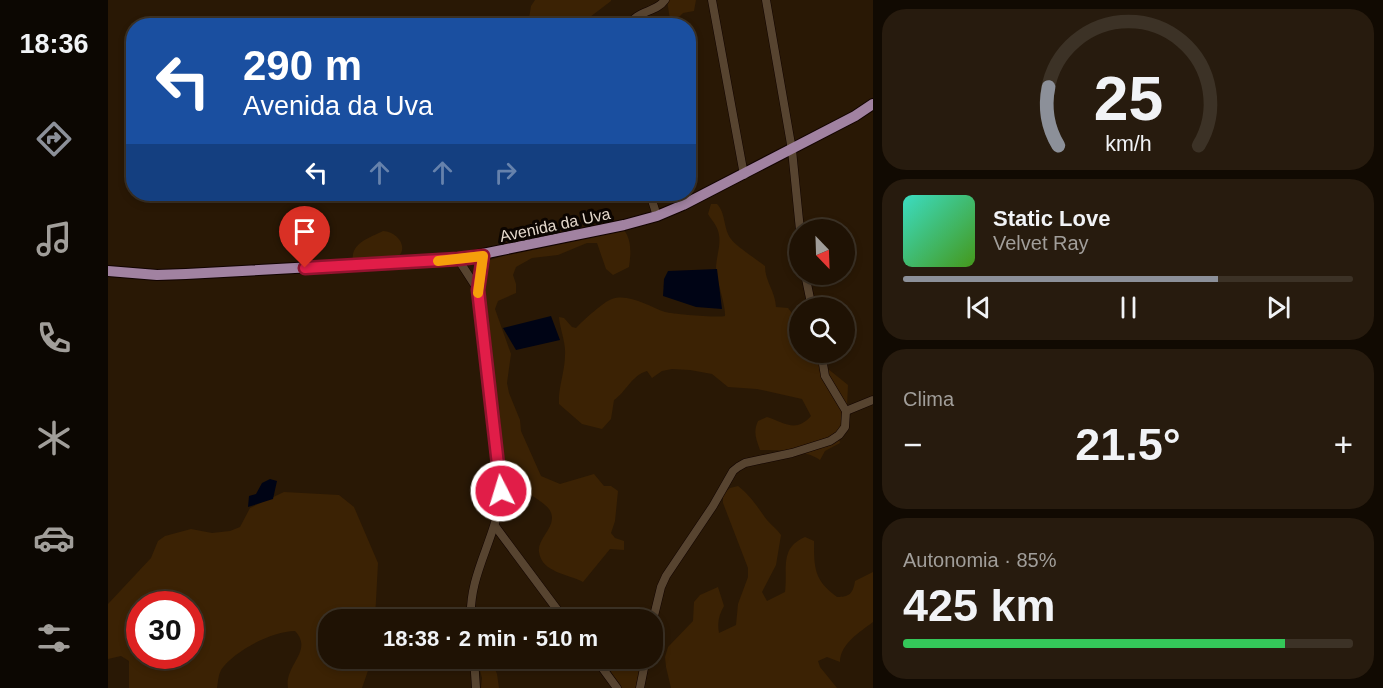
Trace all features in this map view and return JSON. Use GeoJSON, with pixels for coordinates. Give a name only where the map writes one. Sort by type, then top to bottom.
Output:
{"type":"FeatureCollection","features":[{"type":"Feature","properties":{"kind":"main road","name":"Avenida da Uva"},"geometry":{"type":"LineString","coordinates":[[696,198],[792,150],[873,104]]}},
{"type":"Feature","properties":{"kind":"main road","name":"Avenida da Uva"},"geometry":{"type":"LineString","coordinates":[[108,271],[158,275],[186,274],[483,256],[624,225],[657,216],[689,201]]}},
{"type":"Feature","properties":{"kind":"street"},"geometry":{"type":"LineString","coordinates":[[635,18],[661,5],[665,0]]}},
{"type":"Feature","properties":{"kind":"street"},"geometry":{"type":"LineString","coordinates":[[712,0],[744,175]]}},
{"type":"Feature","properties":{"kind":"street"},"geometry":{"type":"LineString","coordinates":[[766,0],[792,150],[799,219]]}},
{"type":"Feature","properties":{"kind":"street"},"geometry":{"type":"LineString","coordinates":[[652,201],[657,216]]}},
{"type":"Feature","properties":{"kind":"street"},"geometry":{"type":"LineString","coordinates":[[471,609],[474,583],[500,508],[500,466],[478,290],[483,256]]}},
{"type":"Feature","properties":{"kind":"street"},"geometry":{"type":"LineString","coordinates":[[458,259],[478,290]]}},
{"type":"Feature","properties":{"kind":"street"},"geometry":{"type":"LineString","coordinates":[[656,609],[666,576],[733,471],[745,463],[792,453],[830,441],[845,427],[846,411],[825,376],[823,363]]}},
{"type":"Feature","properties":{"kind":"street"},"geometry":{"type":"LineString","coordinates":[[846,411],[873,400]]}},
{"type":"Feature","properties":{"kind":"street"},"geometry":{"type":"LineString","coordinates":[[495,526],[557,609]]}},
{"type":"Feature","properties":{"kind":"street"},"geometry":{"type":"LineString","coordinates":[[475,669],[476,688]]}},
{"type":"Feature","properties":{"kind":"street"},"geometry":{"type":"LineString","coordinates":[[603,669],[617,688]]}},
{"type":"Feature","properties":{"kind":"street"},"geometry":{"type":"LineString","coordinates":[[640,688],[644,669]]}},
{"type":"Feature","properties":{"kind":"shaded area"},"geometry":{"type":"Polygon","coordinates":[[[535,0],[611,0],[589,18],[529,18],[531,6],[535,0]]]}},
{"type":"Feature","properties":{"kind":"shaded area"},"geometry":{"type":"Polygon","coordinates":[[[667,0],[696,0],[694,11],[683,13],[678,18],[670,18],[667,0]]]}},
{"type":"Feature","properties":{"kind":"shaded area"},"geometry":{"type":"Polygon","coordinates":[[[711,204],[717,204],[731,239],[765,266],[776,307],[789,309],[789,363],[821,363],[848,385],[847,407],[838,435],[840,443],[825,451],[820,460],[799,452],[760,450],[757,442],[756,425],[758,421],[767,417],[790,425],[806,421],[811,416],[802,399],[757,389],[728,387],[712,374],[672,369],[662,371],[652,378],[647,371],[642,373],[614,400],[611,419],[602,429],[582,424],[559,404],[565,350],[559,317],[564,318],[576,328],[604,304],[619,298],[639,301],[665,312],[725,316],[716,269],[719,235],[708,214],[711,204]]]}},
{"type":"Feature","properties":{"kind":"shaded area"},"geometry":{"type":"Polygon","coordinates":[[[608,222],[622,228],[629,239],[629,267],[613,275],[606,269],[597,243],[587,243],[558,255],[532,258],[516,267],[513,275],[516,293],[498,301],[495,309],[511,354],[507,383],[509,393],[520,420],[521,431],[541,476],[560,484],[594,474],[604,486],[611,486],[618,491],[615,521],[611,533],[615,538],[624,541],[624,550],[610,549],[583,582],[551,569],[541,559],[539,547],[550,526],[552,515],[544,504],[504,479],[499,439],[501,426],[480,308],[487,261],[608,222]]]}},
{"type":"Feature","properties":{"kind":"shaded area"},"geometry":{"type":"Polygon","coordinates":[[[383,231],[394,235],[401,243],[402,248],[398,256],[384,262],[353,262],[354,250],[357,246],[383,231]]]}},
{"type":"Feature","properties":{"kind":"shaded area"},"geometry":{"type":"Polygon","coordinates":[[[738,486],[751,498],[781,535],[776,565],[762,592],[767,601],[785,592],[788,553],[791,547],[805,537],[814,541],[815,566],[820,579],[837,597],[850,594],[855,581],[873,572],[873,622],[847,644],[840,662],[827,657],[818,661],[820,667],[837,688],[671,688],[665,657],[668,647],[693,621],[694,602],[700,595],[718,587],[724,606],[719,619],[719,633],[736,625],[738,604],[748,577],[748,568],[723,503],[723,494],[730,488],[738,486]]]}},
{"type":"Feature","properties":{"kind":"shaded area"},"geometry":{"type":"Polygon","coordinates":[[[284,492],[339,495],[354,507],[378,563],[376,609],[318,609],[318,669],[369,669],[362,688],[288,688],[290,672],[301,645],[300,638],[295,631],[276,634],[244,649],[221,670],[217,688],[129,688],[129,669],[204,669],[204,591],[126,591],[126,659],[121,656],[108,659],[108,604],[151,558],[158,541],[165,536],[191,529],[212,533],[230,531],[240,527],[250,508],[284,492]]]}},
{"type":"Feature","properties":{"kind":"shaded area"},"geometry":{"type":"Polygon","coordinates":[[[480,669],[495,669],[499,688],[481,688],[480,669]]]}},
{"type":"Feature","properties":{"kind":"shaded area"},"geometry":{"type":"Polygon","coordinates":[[[610,669],[640,669],[636,688],[622,688],[610,669]]]}},
{"type":"Feature","properties":{"kind":"water"},"geometry":{"type":"Polygon","coordinates":[[[717,269],[722,309],[696,307],[663,296],[664,279],[668,271],[717,269]]]}},
{"type":"Feature","properties":{"kind":"water"},"geometry":{"type":"Polygon","coordinates":[[[551,316],[560,340],[516,350],[503,328],[551,316]]]}},
{"type":"Feature","properties":{"kind":"water"},"geometry":{"type":"Polygon","coordinates":[[[270,479],[277,481],[273,499],[248,507],[249,496],[256,494],[262,483],[270,479]]]}},
{"type":"Feature","properties":{"kind":"slow traffic"},"geometry":{"type":"LineString","coordinates":[[438,261],[483,256],[478,293]]}},
{"type":"Feature","properties":{"kind":"route"},"geometry":{"type":"LineString","coordinates":[[305,268],[423,262],[483,256],[478,290],[500,466],[501,491]]}}]}
